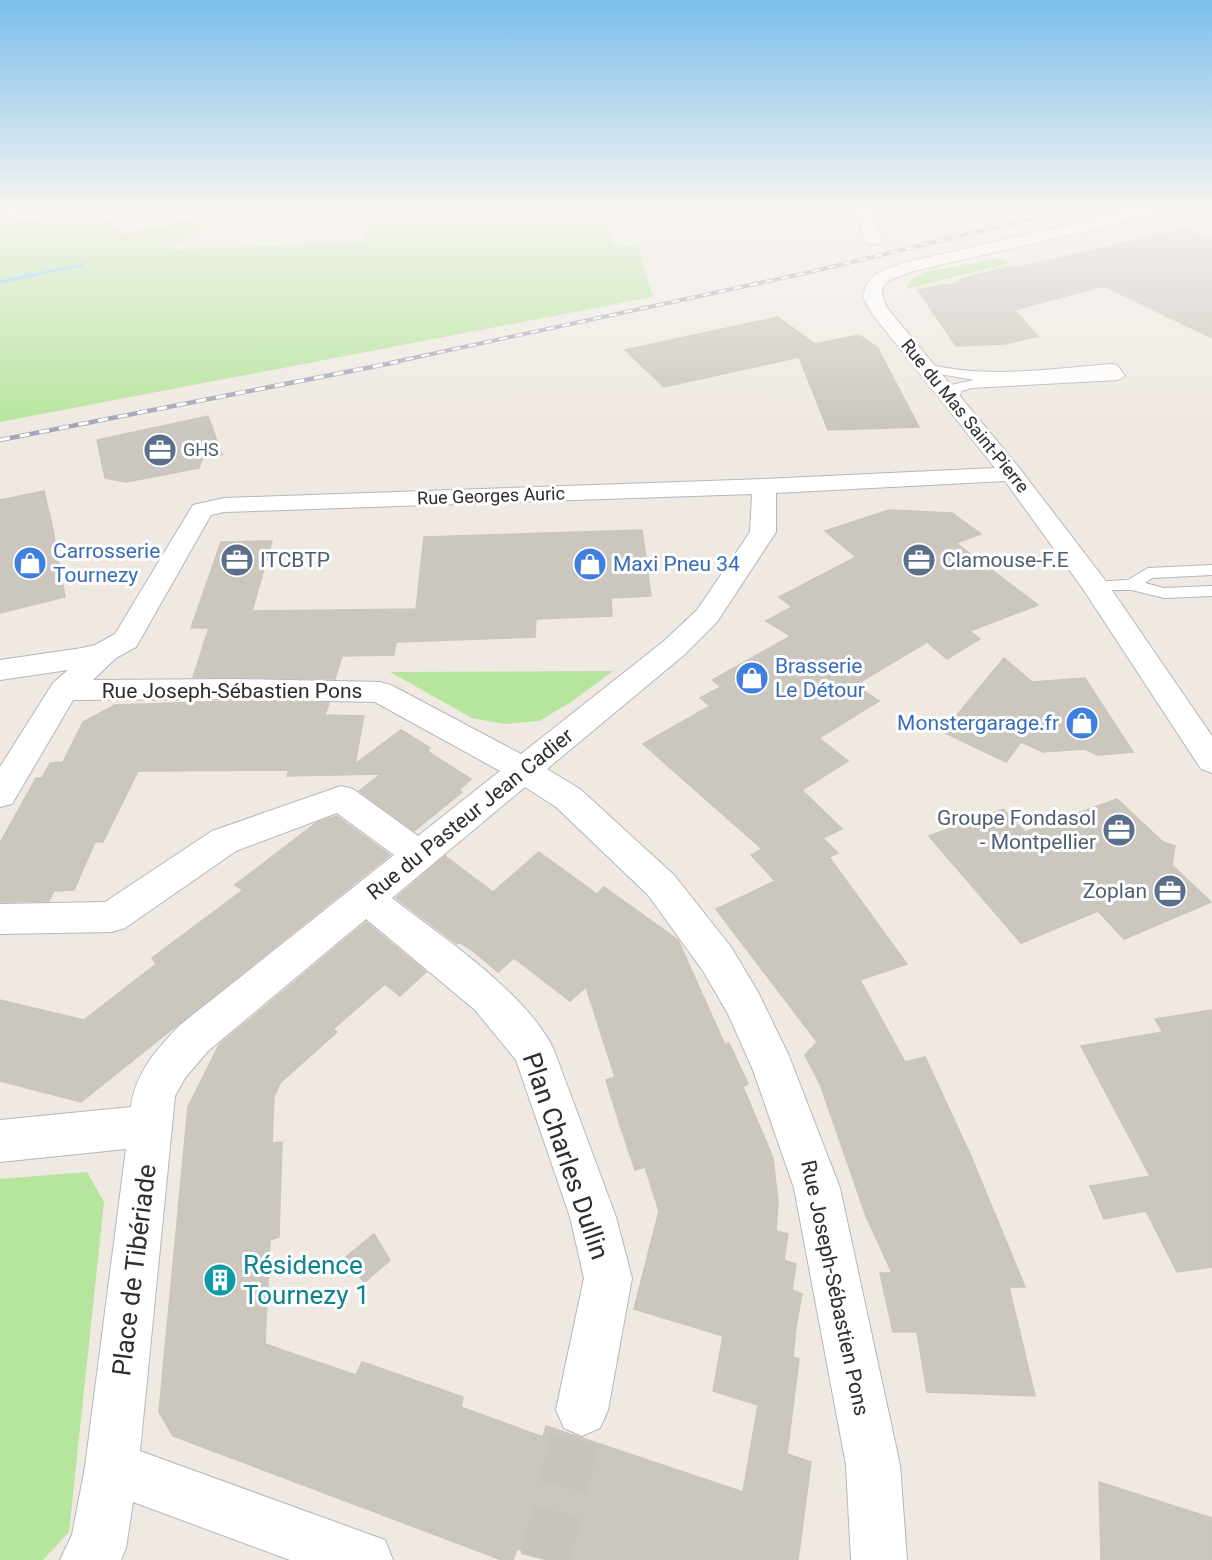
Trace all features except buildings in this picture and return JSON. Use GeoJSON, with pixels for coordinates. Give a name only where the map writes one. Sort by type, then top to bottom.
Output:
{"type":"FeatureCollection","features":[{"type":"Feature","properties":{"kind":"street","name":"Rue du Mas Saint-Pierre"},"geometry":{"type":"LineString","coordinates":[[877,282],[874,285],[872,297],[880,311],[1012,474],[1095,586],[1212,761]]}},
{"type":"Feature","properties":{"kind":"street","name":"Rue Georges Auric"},"geometry":{"type":"LineString","coordinates":[[0,795],[64,690],[106,651],[126,640],[202,510],[213,506],[764,486],[1012,474]]}},
{"type":"Feature","properties":{"kind":"street","name":"Rue du Pasteur Jean Cadier"},"geometry":{"type":"LineString","coordinates":[[150,1126],[154,1092],[170,1065],[194,1038],[674,648],[707,616],[763,532],[764,486]]}},
{"type":"Feature","properties":{"kind":"street"},"geometry":{"type":"LineString","coordinates":[[0,670],[82,658],[106,651]]}},
{"type":"Feature","properties":{"kind":"street","name":"Rue Joseph-Sébastien Pons"},"geometry":{"type":"LineString","coordinates":[[64,690],[237,689],[380,693],[483,746],[568,798],[662,885],[717,959],[744,1004],[795,1122],[817,1188],[873,1465],[879,1560]]}},
{"type":"Feature","properties":{"kind":"street"},"geometry":{"type":"LineString","coordinates":[[0,919],[111,917],[224,842],[341,798],[419,855]]}},
{"type":"Feature","properties":{"kind":"street","name":"Plan Charles Dullin"},"geometry":{"type":"LineString","coordinates":[[366,898],[489,998],[533,1050],[593,1217],[608,1278],[582,1410]]}},
{"type":"Feature","properties":{"kind":"street"},"geometry":{"type":"LineString","coordinates":[[0,1141],[150,1126]]}},
{"type":"Feature","properties":{"kind":"street","name":"Place de Tibériade"},"geometry":{"type":"LineString","coordinates":[[88,1560],[98,1548],[112,1467],[150,1126]]}},
{"type":"Feature","properties":{"kind":"street"},"geometry":{"type":"LineString","coordinates":[[112,1467],[365,1560]]}},
{"type":"Feature","properties":{"kind":"lane"},"geometry":{"type":"LineString","coordinates":[[927,368],[954,375],[983,376],[1112,368],[1118,376],[972,384],[956,388],[952,398]]}},
{"type":"Feature","properties":{"kind":"lane"},"geometry":{"type":"LineString","coordinates":[[1132,585],[1148,573],[1212,570]]}},
{"type":"Feature","properties":{"kind":"lane"},"geometry":{"type":"LineString","coordinates":[[1095,586],[1132,585],[1164,593],[1212,591]]}},
{"type":"Feature","properties":{"kind":"green space"},"geometry":{"type":"Polygon","coordinates":[[[0,282],[649,282],[653,297],[0,422],[0,282]]]}},
{"type":"Feature","properties":{"kind":"green space"},"geometry":{"type":"Polygon","coordinates":[[[910,282],[935,282],[906,289],[910,282]]]}},
{"type":"Feature","properties":{"kind":"green space"},"geometry":{"type":"Polygon","coordinates":[[[613,671],[571,702],[539,721],[504,724],[472,718],[390,672],[613,671]]]}},
{"type":"Feature","properties":{"kind":"green space"},"geometry":{"type":"Polygon","coordinates":[[[87,1172],[104,1202],[69,1532],[43,1560],[0,1560],[0,1179],[87,1172]]]}},
{"type":"Feature","properties":{"kind":"tunnel"},"geometry":{"type":"LineString","coordinates":[[545,1560],[582,1410]]}},
{"type":"Feature","properties":{"kind":"railway"},"geometry":{"type":"LineString","coordinates":[[390,363],[765,282]]}},
{"type":"Feature","properties":{"kind":"railway"},"geometry":{"type":"LineString","coordinates":[[0,440],[397,362]]}},
{"type":"Feature","properties":{"kind":"place","name":"GHS"},"geometry":{"type":"Point","coordinates":[160,450]}},
{"type":"Feature","properties":{"kind":"place","name":"ITCBTP"},"geometry":{"type":"Point","coordinates":[237,560]}},
{"type":"Feature","properties":{"kind":"place","name":"Clamouse-F.E"},"geometry":{"type":"Point","coordinates":[919,560]}},
{"type":"Feature","properties":{"kind":"place","name":"Carrosserie Tournezy"},"geometry":{"type":"Point","coordinates":[30,563]}},
{"type":"Feature","properties":{"kind":"place","name":"Maxi Pneu 34"},"geometry":{"type":"Point","coordinates":[590,564]}},
{"type":"Feature","properties":{"kind":"place","name":"Brasserie Le Détour"},"geometry":{"type":"Point","coordinates":[752,678]}},
{"type":"Feature","properties":{"kind":"place","name":"Monstergarage.fr"},"geometry":{"type":"Point","coordinates":[1082,723]}},
{"type":"Feature","properties":{"kind":"place","name":"Groupe Fondasol - Montpellier"},"geometry":{"type":"Point","coordinates":[1119,830]}},
{"type":"Feature","properties":{"kind":"place","name":"Zoplan"},"geometry":{"type":"Point","coordinates":[1170,891]}},
{"type":"Feature","properties":{"kind":"place","name":"Résidence Tournezy 1"},"geometry":{"type":"Point","coordinates":[220,1280]}}]}
